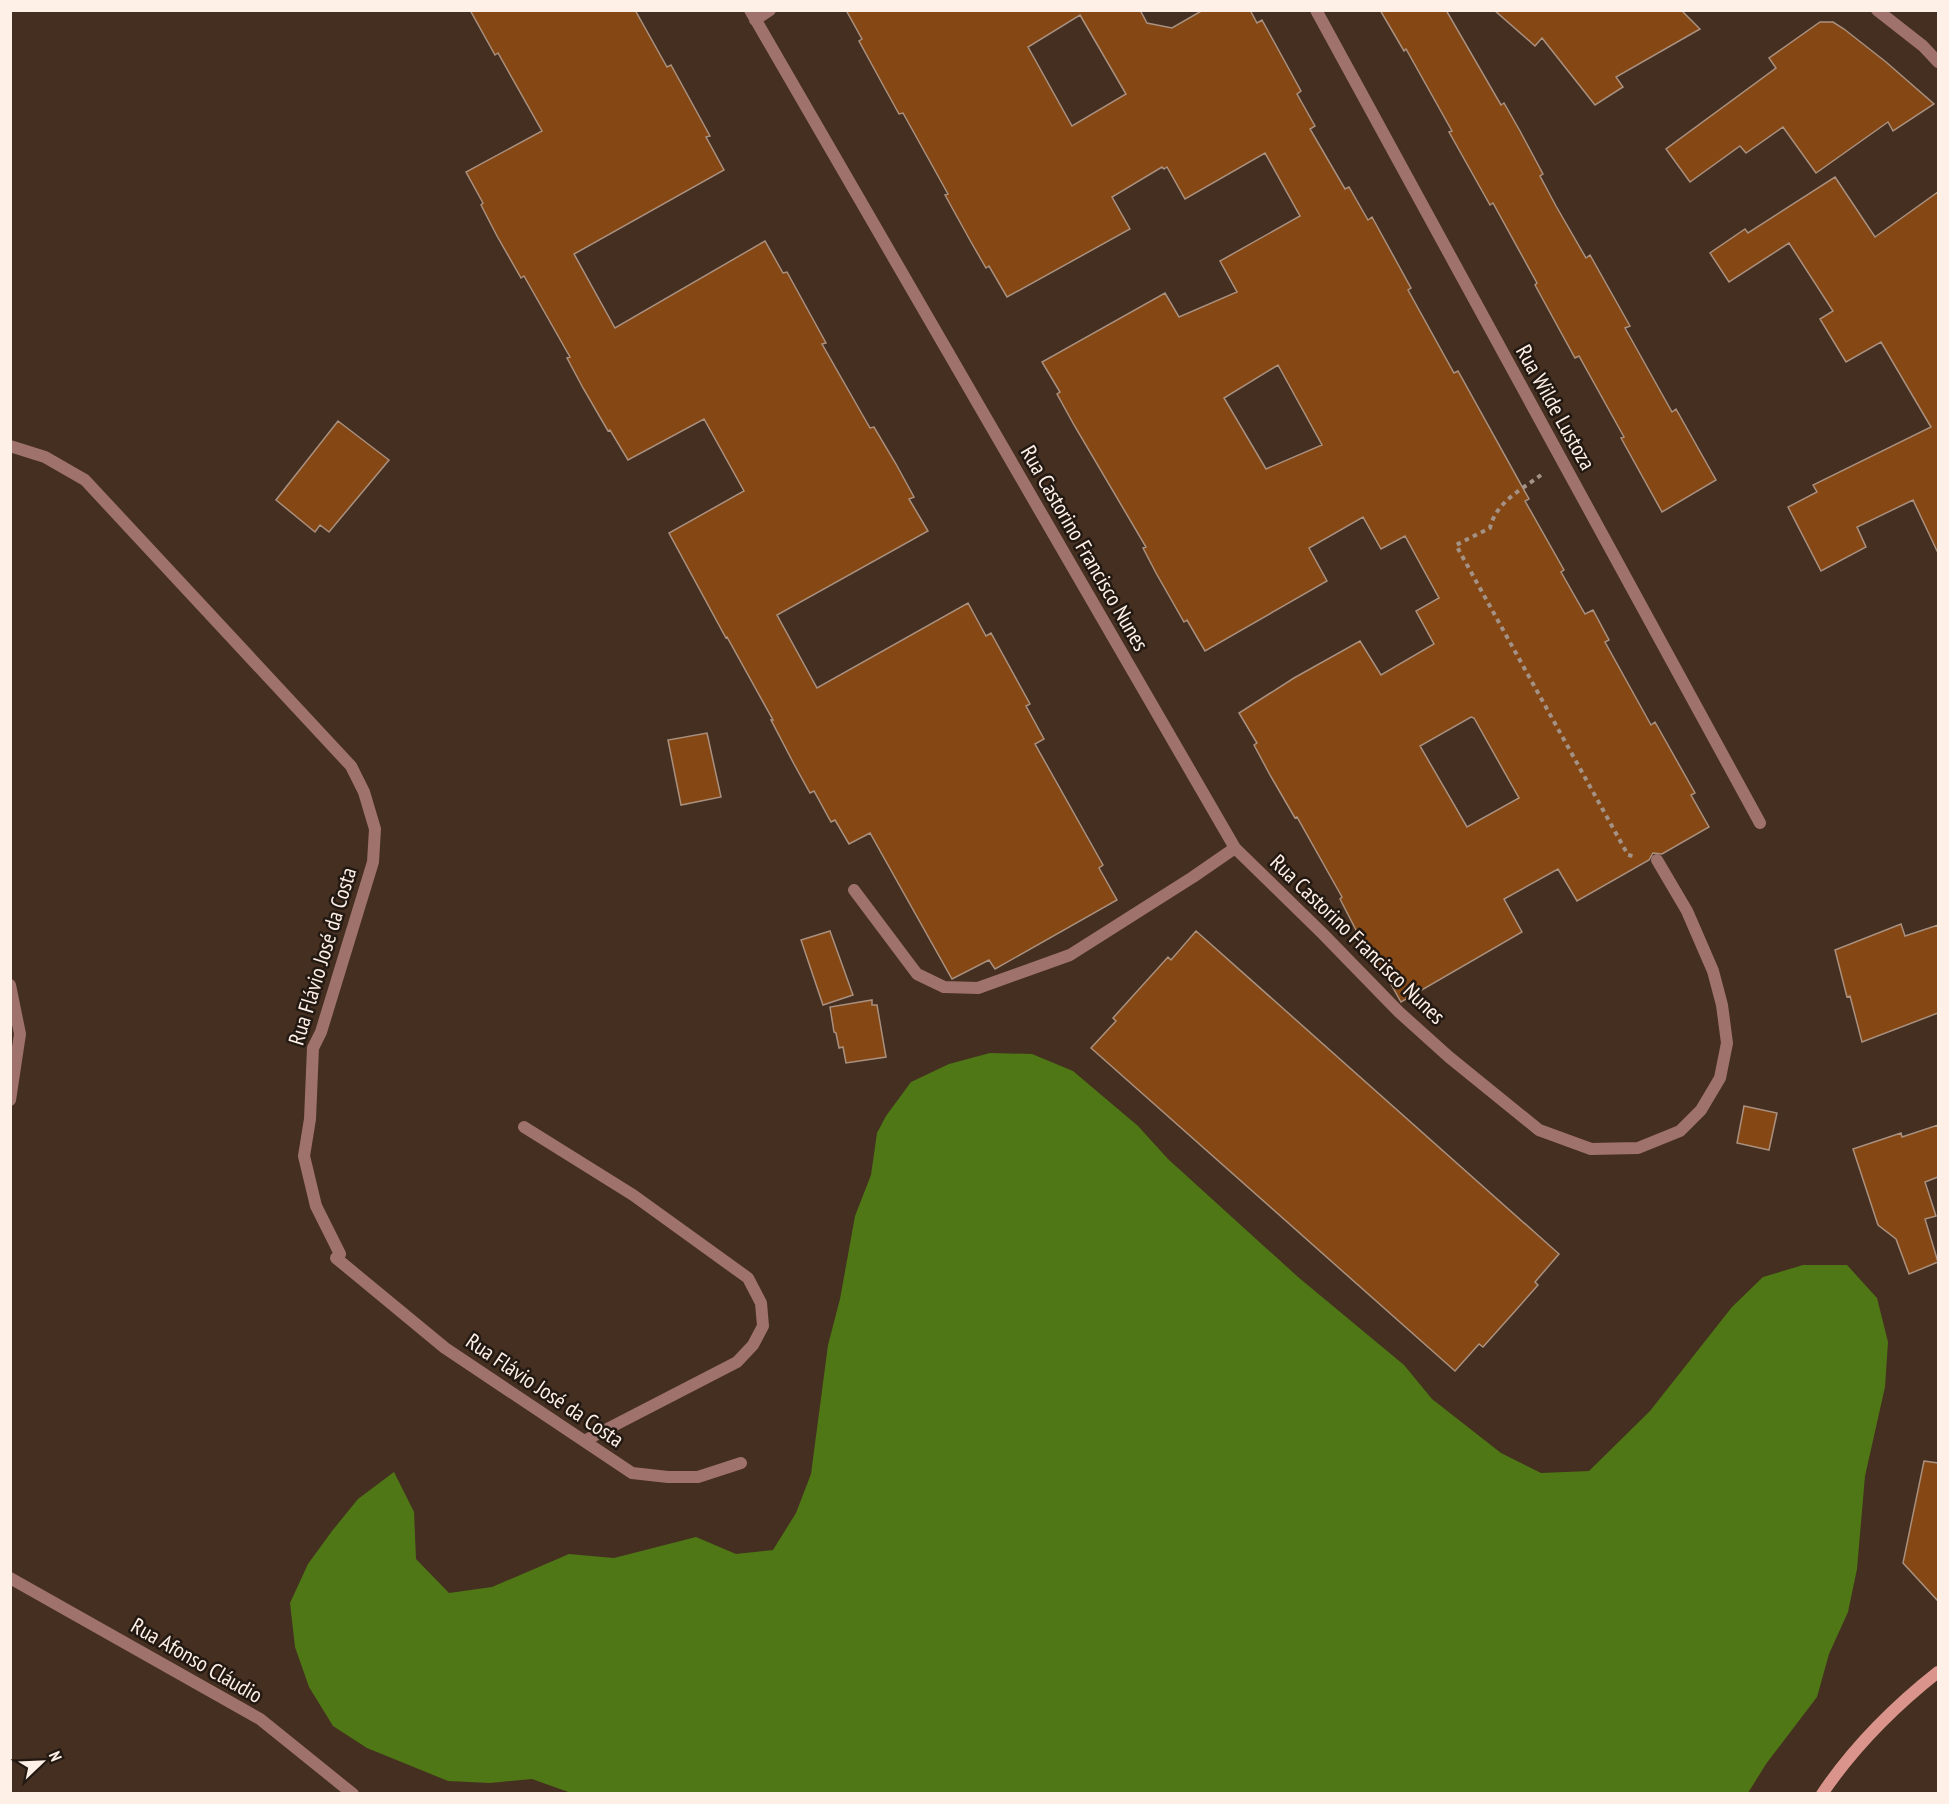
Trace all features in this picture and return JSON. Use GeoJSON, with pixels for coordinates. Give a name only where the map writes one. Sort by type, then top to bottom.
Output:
{"type":"FeatureCollection","features":[{"type":"Feature","properties":{"kind":"main road"},"geometry":{"type":"LineString","coordinates":[[1822,1794],[1833,1777],[1892,1712],[1938,1672]]}},
{"type":"Feature","properties":{"kind":"street"},"geometry":{"type":"LineString","coordinates":[[752,15],[771,10]]}},
{"type":"Feature","properties":{"kind":"street","name":"Rua Wilde Lustoza"},"geometry":{"type":"LineString","coordinates":[[1316,10],[1760,824]]}},
{"type":"Feature","properties":{"kind":"street"},"geometry":{"type":"LineString","coordinates":[[1877,10],[1923,46],[1938,62]]}},
{"type":"Feature","properties":{"kind":"street","name":"Rua Castorino Francisco Nunes"},"geometry":{"type":"LineString","coordinates":[[752,15],[1235,848],[1399,1012],[1449,1057],[1539,1130],[1591,1149],[1638,1148],[1680,1131],[1701,1110],[1720,1078],[1727,1043],[1722,1005],[1713,971],[1687,910],[1657,860]]}},
{"type":"Feature","properties":{"kind":"street","name":"Rua Flávio José da Costa"},"geometry":{"type":"LineString","coordinates":[[10,446],[45,458],[85,480],[351,766],[364,792],[375,829],[373,862],[321,1032],[313,1048],[310,1119],[304,1156],[316,1206],[340,1254],[336,1258],[445,1348],[632,1473],[668,1477],[698,1477],[741,1463]]}},
{"type":"Feature","properties":{"kind":"street"},"geometry":{"type":"LineString","coordinates":[[854,890],[917,974],[944,987],[978,988],[1070,955],[1235,848]]}},
{"type":"Feature","properties":{"kind":"street"},"geometry":{"type":"LineString","coordinates":[[10,985],[20,1034],[10,1100]]}},
{"type":"Feature","properties":{"kind":"street"},"geometry":{"type":"LineString","coordinates":[[524,1127],[633,1195],[748,1278],[761,1303],[763,1326],[753,1345],[737,1362],[584,1441]]}},
{"type":"Feature","properties":{"kind":"street","name":"Rua Afonso Cláudio"},"geometry":{"type":"LineString","coordinates":[[10,1578],[260,1719],[353,1794]]}},
{"type":"Feature","properties":{"kind":"path"},"geometry":{"type":"LineString","coordinates":[[1561,461],[1508,499],[1493,515],[1490,528],[1456,545],[1628,855],[1657,860]]}},
{"type":"Feature","properties":{"kind":"green space"},"geometry":{"type":"Polygon","coordinates":[[[990,1053],[1032,1054],[1073,1071],[1138,1126],[1168,1159],[1298,1277],[1404,1365],[1432,1399],[1501,1453],[1541,1473],[1589,1471],[1650,1411],[1732,1307],[1763,1277],[1803,1265],[1847,1265],[1877,1298],[1888,1342],[1885,1387],[1865,1476],[1857,1569],[1848,1612],[1829,1654],[1817,1697],[1766,1764],[1748,1793],[574,1794],[532,1779],[490,1783],[448,1781],[367,1748],[333,1726],[309,1687],[295,1647],[290,1603],[308,1564],[332,1531],[358,1499],[394,1472],[414,1512],[416,1559],[449,1593],[492,1587],[569,1554],[614,1558],[696,1537],[736,1554],[773,1550],[796,1513],[811,1474],[828,1345],[840,1299],[855,1216],[871,1175],[877,1133],[886,1116],[911,1082],[949,1064],[990,1053]]]}},
{"type":"Feature","properties":{"kind":"building"},"geometry":{"type":"Polygon","coordinates":[[[470,10],[635,10],[667,67],[671,65],[710,136],[706,137],[724,170],[574,254],[615,328],[765,241],[783,273],[787,272],[826,343],[822,344],[870,428],[874,427],[896,464],[914,497],[909,499],[928,531],[777,615],[817,688],[968,603],[986,636],[991,633],[1030,704],[1026,706],[1044,739],[1035,744],[1103,865],[1099,868],[1117,900],[995,969],[989,960],[952,979],[870,833],[849,844],[835,820],[831,822],[814,791],[810,793],[771,720],[773,720],[669,533],[744,491],[704,419],[628,460],[583,388],[567,358],[570,357],[524,276],[521,278],[497,236],[466,172],[542,131],[498,53],[495,55],[470,10]]]}},
{"type":"Feature","properties":{"kind":"building"},"geometry":{"type":"Polygon","coordinates":[[[846,10],[1140,10],[1147,23],[1172,28],[1203,10],[1250,10],[1257,23],[1262,20],[1301,91],[1297,94],[1315,126],[1310,129],[1345,189],[1349,187],[1368,220],[1372,217],[1411,288],[1408,290],[1454,373],[1458,371],[1529,499],[1525,501],[1564,570],[1561,572],[1585,614],[1593,610],[1609,640],[1605,642],[1651,725],[1655,722],[1695,793],[1691,795],[1709,827],[1662,854],[1653,853],[1649,860],[1577,901],[1558,869],[1504,899],[1522,932],[1401,1002],[1383,970],[1380,972],[1356,930],[1340,899],[1342,897],[1297,817],[1295,818],[1270,775],[1254,745],[1257,743],[1239,713],[1294,678],[1360,641],[1381,675],[1434,644],[1416,611],[1439,598],[1405,536],[1381,549],[1363,517],[1309,548],[1327,581],[1205,651],[1187,620],[1184,622],[1156,573],[1143,548],[1146,547],[1074,425],[1057,394],[1060,392],[1042,362],[1165,293],[1179,317],[1237,292],[1220,261],[1300,216],[1265,153],[1185,199],[1167,167],[1164,169],[1162,167],[1112,197],[1130,229],[1007,297],[989,266],[986,268],[971,242],[945,195],[948,194],[903,113],[899,114],[859,41],[862,39],[846,10]],[[1080,15],[1028,47],[1072,126],[1126,94],[1080,15]],[[1278,365],[1224,398],[1266,469],[1322,445],[1278,365]],[[1471,717],[1420,746],[1467,827],[1519,798],[1474,718],[1471,717]]]}},
{"type":"Feature","properties":{"kind":"building"},"geometry":{"type":"Polygon","coordinates":[[[1380,10],[1446,10],[1501,105],[1504,103],[1520,131],[1543,174],[1540,176],[1586,258],[1590,255],[1630,326],[1625,328],[1672,412],[1676,409],[1716,480],[1662,512],[1579,356],[1575,358],[1493,203],[1490,205],[1406,49],[1404,51],[1380,10]]]}},
{"type":"Feature","properties":{"kind":"building"},"geometry":{"type":"Polygon","coordinates":[[[1494,10],[1681,10],[1700,29],[1616,77],[1623,87],[1595,105],[1542,38],[1535,46],[1494,10]]]}},
{"type":"Feature","properties":{"kind":"building"},"geometry":{"type":"Polygon","coordinates":[[[1820,22],[1833,22],[1844,29],[1934,104],[1893,131],[1888,122],[1816,173],[1783,127],[1746,153],[1740,146],[1690,182],[1666,149],[1776,68],[1769,58],[1820,22]]]}},
{"type":"Feature","properties":{"kind":"building"},"geometry":{"type":"Polygon","coordinates":[[[1835,177],[1875,237],[1938,192],[1938,553],[1913,500],[1857,527],[1866,547],[1821,571],[1788,507],[1817,492],[1813,485],[1931,427],[1881,342],[1846,362],[1820,319],[1833,311],[1789,243],[1729,282],[1710,253],[1745,229],[1748,233],[1835,177]]]}},
{"type":"Feature","properties":{"kind":"building"},"geometry":{"type":"Polygon","coordinates":[[[338,421],[389,460],[329,532],[320,525],[315,532],[276,500],[338,421]]]}},
{"type":"Feature","properties":{"kind":"building"},"geometry":{"type":"Polygon","coordinates":[[[707,733],[721,797],[681,805],[668,740],[707,733]]]}},
{"type":"Feature","properties":{"kind":"building"},"geometry":{"type":"Polygon","coordinates":[[[1901,924],[1905,936],[1938,925],[1938,1013],[1862,1042],[1835,950],[1901,924]]]}},
{"type":"Feature","properties":{"kind":"building"},"geometry":{"type":"Polygon","coordinates":[[[830,931],[853,995],[823,1005],[801,940],[830,931]]]}},
{"type":"Feature","properties":{"kind":"building"},"geometry":{"type":"Polygon","coordinates":[[[1196,931],[1559,1254],[1535,1282],[1538,1285],[1516,1310],[1483,1347],[1479,1344],[1455,1371],[1091,1048],[1116,1021],[1113,1018],[1168,957],[1171,960],[1196,931]]]}},
{"type":"Feature","properties":{"kind":"building"},"geometry":{"type":"Polygon","coordinates":[[[872,1000],[872,1005],[877,1005],[886,1057],[846,1063],[843,1047],[839,1048],[834,1032],[830,1007],[872,1000]]]}},
{"type":"Feature","properties":{"kind":"building"},"geometry":{"type":"Polygon","coordinates":[[[1744,1106],[1777,1113],[1769,1150],[1737,1143],[1744,1106]]]}},
{"type":"Feature","properties":{"kind":"building"},"geometry":{"type":"Polygon","coordinates":[[[1938,1125],[1938,1177],[1925,1182],[1936,1216],[1925,1219],[1938,1262],[1909,1274],[1896,1239],[1878,1225],[1853,1149],[1901,1133],[1902,1137],[1938,1125]]]}},
{"type":"Feature","properties":{"kind":"building"},"geometry":{"type":"Polygon","coordinates":[[[1924,1461],[1938,1463],[1938,1601],[1903,1563],[1924,1461]]]}}]}
